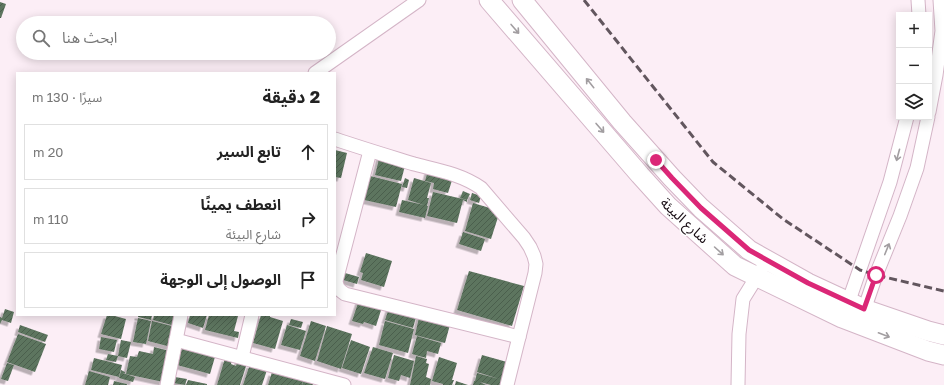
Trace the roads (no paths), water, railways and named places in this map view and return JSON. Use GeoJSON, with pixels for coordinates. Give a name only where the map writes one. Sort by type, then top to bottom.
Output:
{"type":"FeatureCollection","features":[{"type":"Feature","properties":{"kind":"main road","name":"شارع البيئة"},"geometry":{"type":"LineString","coordinates":[[489,0],[668,206],[736,266],[756,276],[853,314],[928,351],[944,355]]}},
{"type":"Feature","properties":{"kind":"main road","name":"شارع البيئة"},"geometry":{"type":"LineString","coordinates":[[522,0],[622,122],[672,178],[701,208],[749,250],[808,283],[853,314],[944,335]]}},
{"type":"Feature","properties":{"kind":"main road"},"geometry":{"type":"LineString","coordinates":[[539,58],[557,43]]}},
{"type":"Feature","properties":{"kind":"main road"},"geometry":{"type":"LineString","coordinates":[[640,175],[656,160]]}},
{"type":"Feature","properties":{"kind":"street"},"geometry":{"type":"LineString","coordinates":[[336,58],[419,0]]}},
{"type":"Feature","properties":{"kind":"street"},"geometry":{"type":"LineString","coordinates":[[918,0],[919,12]]}},
{"type":"Feature","properties":{"kind":"street"},"geometry":{"type":"LineString","coordinates":[[932,96],[942,31],[940,0]]}},
{"type":"Feature","properties":{"kind":"street"},"geometry":{"type":"LineString","coordinates":[[316,72],[334,60]]}},
{"type":"Feature","properties":{"kind":"street"},"geometry":{"type":"LineString","coordinates":[[853,314],[906,120]]}},
{"type":"Feature","properties":{"kind":"street"},"geometry":{"type":"LineString","coordinates":[[853,314],[900,216],[917,168],[927,120]]}},
{"type":"Feature","properties":{"kind":"street"},"geometry":{"type":"LineString","coordinates":[[336,138],[370,151],[452,174],[473,182],[481,188],[524,238],[534,256],[536,264],[535,273],[507,385]]}},
{"type":"Feature","properties":{"kind":"street"},"geometry":{"type":"LineString","coordinates":[[370,151],[336,281],[336,286],[339,290],[345,294],[519,337]]}},
{"type":"Feature","properties":{"kind":"street"},"geometry":{"type":"LineString","coordinates":[[738,385],[739,334],[743,299],[756,276],[768,260]]}},
{"type":"Feature","properties":{"kind":"street"},"geometry":{"type":"LineString","coordinates":[[167,385],[181,316]]}},
{"type":"Feature","properties":{"kind":"street"},"geometry":{"type":"LineString","coordinates":[[242,357],[252,316]]}},
{"type":"Feature","properties":{"kind":"street"},"geometry":{"type":"LineString","coordinates":[[176,340],[344,385]]}},
{"type":"Feature","properties":{"kind":"railway"},"geometry":{"type":"LineString","coordinates":[[584,0],[713,162],[783,219],[860,270],[944,291]]}}]}
